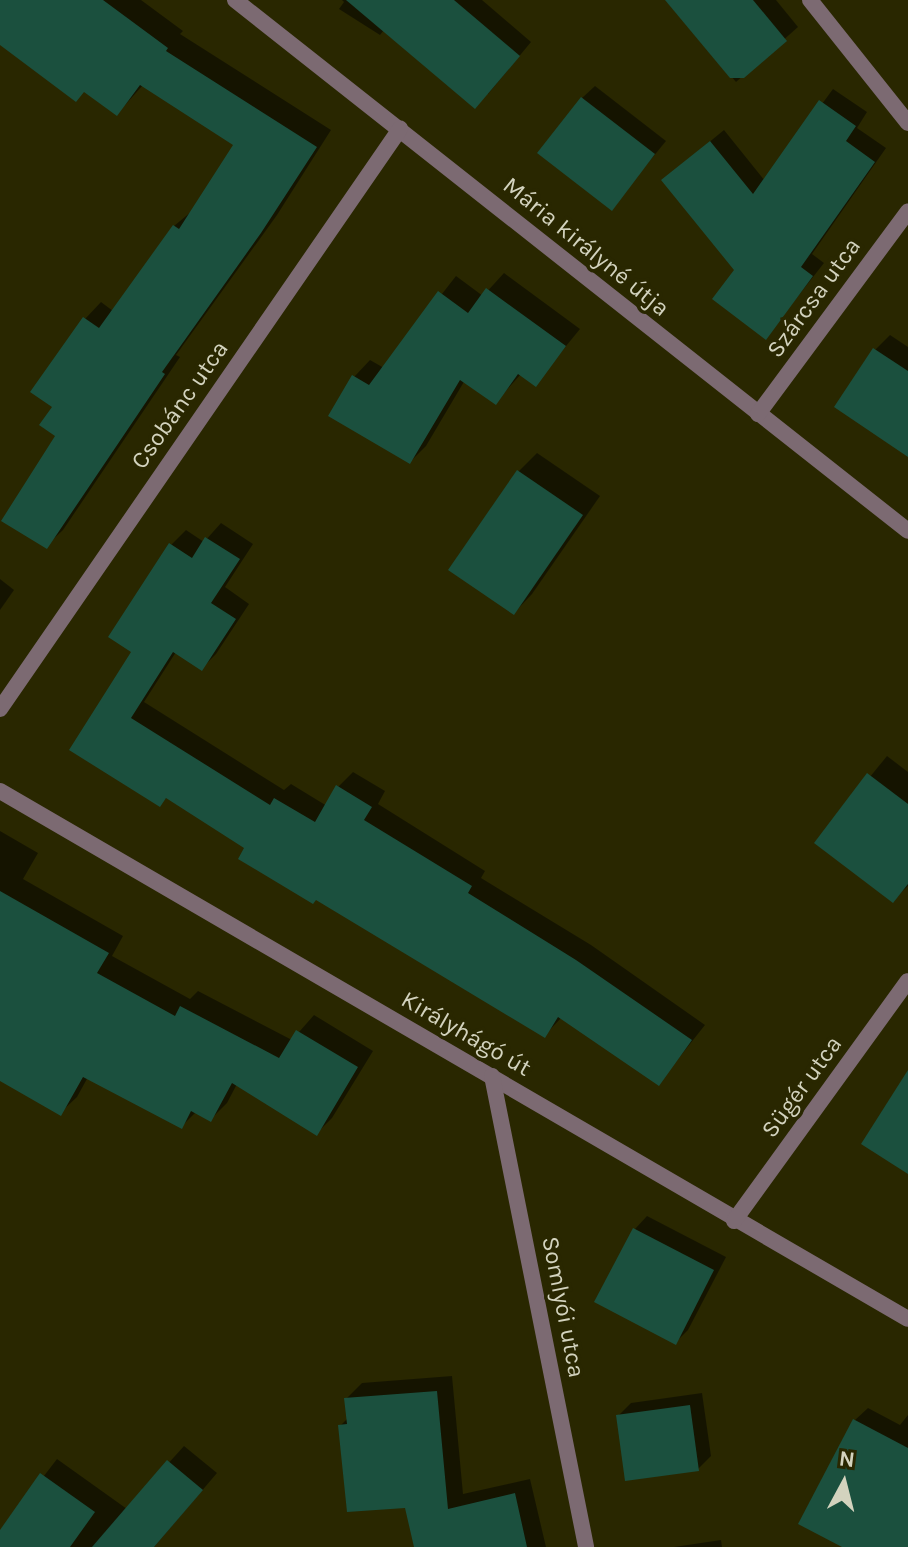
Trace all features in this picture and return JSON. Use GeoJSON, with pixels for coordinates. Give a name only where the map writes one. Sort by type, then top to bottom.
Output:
{"type":"FeatureCollection","features":[{"type":"Feature","properties":{"kind":"street","name":"Mária királyné útja"},"geometry":{"type":"LineString","coordinates":[[235,0],[908,531]]}},
{"type":"Feature","properties":{"kind":"street"},"geometry":{"type":"LineString","coordinates":[[810,0],[908,123]]}},
{"type":"Feature","properties":{"kind":"street","name":"Csobánc utca"},"geometry":{"type":"LineString","coordinates":[[0,709],[400,129]]}},
{"type":"Feature","properties":{"kind":"street","name":"Szárcsa utca"},"geometry":{"type":"LineString","coordinates":[[758,414],[908,211]]}},
{"type":"Feature","properties":{"kind":"street","name":"Királyhágó út"},"geometry":{"type":"LineString","coordinates":[[0,791],[492,1076],[734,1221],[908,1319]]}},
{"type":"Feature","properties":{"kind":"street","name":"Sügér utca"},"geometry":{"type":"LineString","coordinates":[[734,1221],[908,981]]}},
{"type":"Feature","properties":{"kind":"street","name":"Somlyói utca"},"geometry":{"type":"LineString","coordinates":[[492,1076],[586,1547]]}},
{"type":"Feature","properties":{"kind":"building"},"geometry":{"type":"Polygon","coordinates":[[[0,0],[103,0],[168,48],[166,51],[317,147],[261,233],[162,372],[165,374],[47,549],[1,521],[55,436],[39,425],[52,407],[30,392],[83,317],[99,328],[173,225],[179,229],[233,145],[140,85],[117,116],[84,92],[76,102],[0,45],[0,0]]]}},
{"type":"Feature","properties":{"kind":"building"},"geometry":{"type":"Polygon","coordinates":[[[346,0],[454,0],[520,56],[475,109],[346,0]]]}},
{"type":"Feature","properties":{"kind":"building"},"geometry":{"type":"Polygon","coordinates":[[[665,0],[753,0],[787,41],[744,78],[730,78],[665,0]]]}},
{"type":"Feature","properties":{"kind":"building"},"geometry":{"type":"Polygon","coordinates":[[[581,97],[655,154],[612,211],[537,153],[581,97]]]}},
{"type":"Feature","properties":{"kind":"building"},"geometry":{"type":"Polygon","coordinates":[[[819,100],[856,126],[846,141],[875,162],[801,267],[813,276],[766,340],[712,299],[734,270],[661,180],[710,141],[753,194],[819,100]]]}},
{"type":"Feature","properties":{"kind":"building"},"geometry":{"type":"Polygon","coordinates":[[[486,288],[566,346],[536,387],[518,374],[496,405],[460,380],[410,464],[328,416],[352,375],[369,385],[438,291],[468,313],[486,288]]]}},
{"type":"Feature","properties":{"kind":"building"},"geometry":{"type":"Polygon","coordinates":[[[873,348],[908,371],[908,457],[834,407],[873,348]]]}},
{"type":"Feature","properties":{"kind":"building"},"geometry":{"type":"Polygon","coordinates":[[[517,470],[583,515],[514,615],[448,570],[517,470]]]}},
{"type":"Feature","properties":{"kind":"building"},"geometry":{"type":"Polygon","coordinates":[[[205,537],[240,559],[211,603],[236,619],[202,671],[173,652],[131,718],[270,805],[274,798],[315,822],[336,785],[372,807],[364,820],[472,886],[468,893],[576,960],[692,1040],[659,1086],[558,1017],[545,1038],[316,900],[313,904],[238,859],[244,848],[166,798],[160,807],[69,750],[131,652],[108,637],[169,543],[192,558],[205,537]]]}},
{"type":"Feature","properties":{"kind":"building"},"geometry":{"type":"Polygon","coordinates":[[[867,773],[908,804],[908,884],[893,903],[814,843],[867,773]]]}},
{"type":"Feature","properties":{"kind":"building"},"geometry":{"type":"Polygon","coordinates":[[[0,891],[109,953],[97,973],[175,1016],[180,1006],[279,1058],[296,1030],[358,1067],[317,1136],[232,1083],[211,1122],[191,1111],[182,1129],[83,1077],[61,1116],[0,1081],[0,891]]]}},
{"type":"Feature","properties":{"kind":"building"},"geometry":{"type":"Polygon","coordinates":[[[908,1070],[908,1174],[861,1144],[908,1070]]]}},
{"type":"Feature","properties":{"kind":"building"},"geometry":{"type":"Polygon","coordinates":[[[633,1228],[714,1270],[676,1345],[594,1302],[633,1228]]]}},
{"type":"Feature","properties":{"kind":"building"},"geometry":{"type":"Polygon","coordinates":[[[437,1391],[448,1509],[515,1493],[527,1547],[414,1547],[405,1508],[347,1512],[338,1425],[347,1424],[344,1398],[437,1391]]]}},
{"type":"Feature","properties":{"kind":"building"},"geometry":{"type":"Polygon","coordinates":[[[690,1405],[699,1471],[625,1481],[616,1415],[690,1405]]]}},
{"type":"Feature","properties":{"kind":"building"},"geometry":{"type":"Polygon","coordinates":[[[853,1419],[908,1448],[908,1547],[842,1547],[798,1524],[853,1419]]]}},
{"type":"Feature","properties":{"kind":"building"},"geometry":{"type":"Polygon","coordinates":[[[167,1460],[203,1490],[154,1547],[92,1547],[167,1460]]]}},
{"type":"Feature","properties":{"kind":"building"},"geometry":{"type":"Polygon","coordinates":[[[40,1473],[95,1512],[70,1547],[0,1547],[0,1530],[40,1473]]]}}]}
